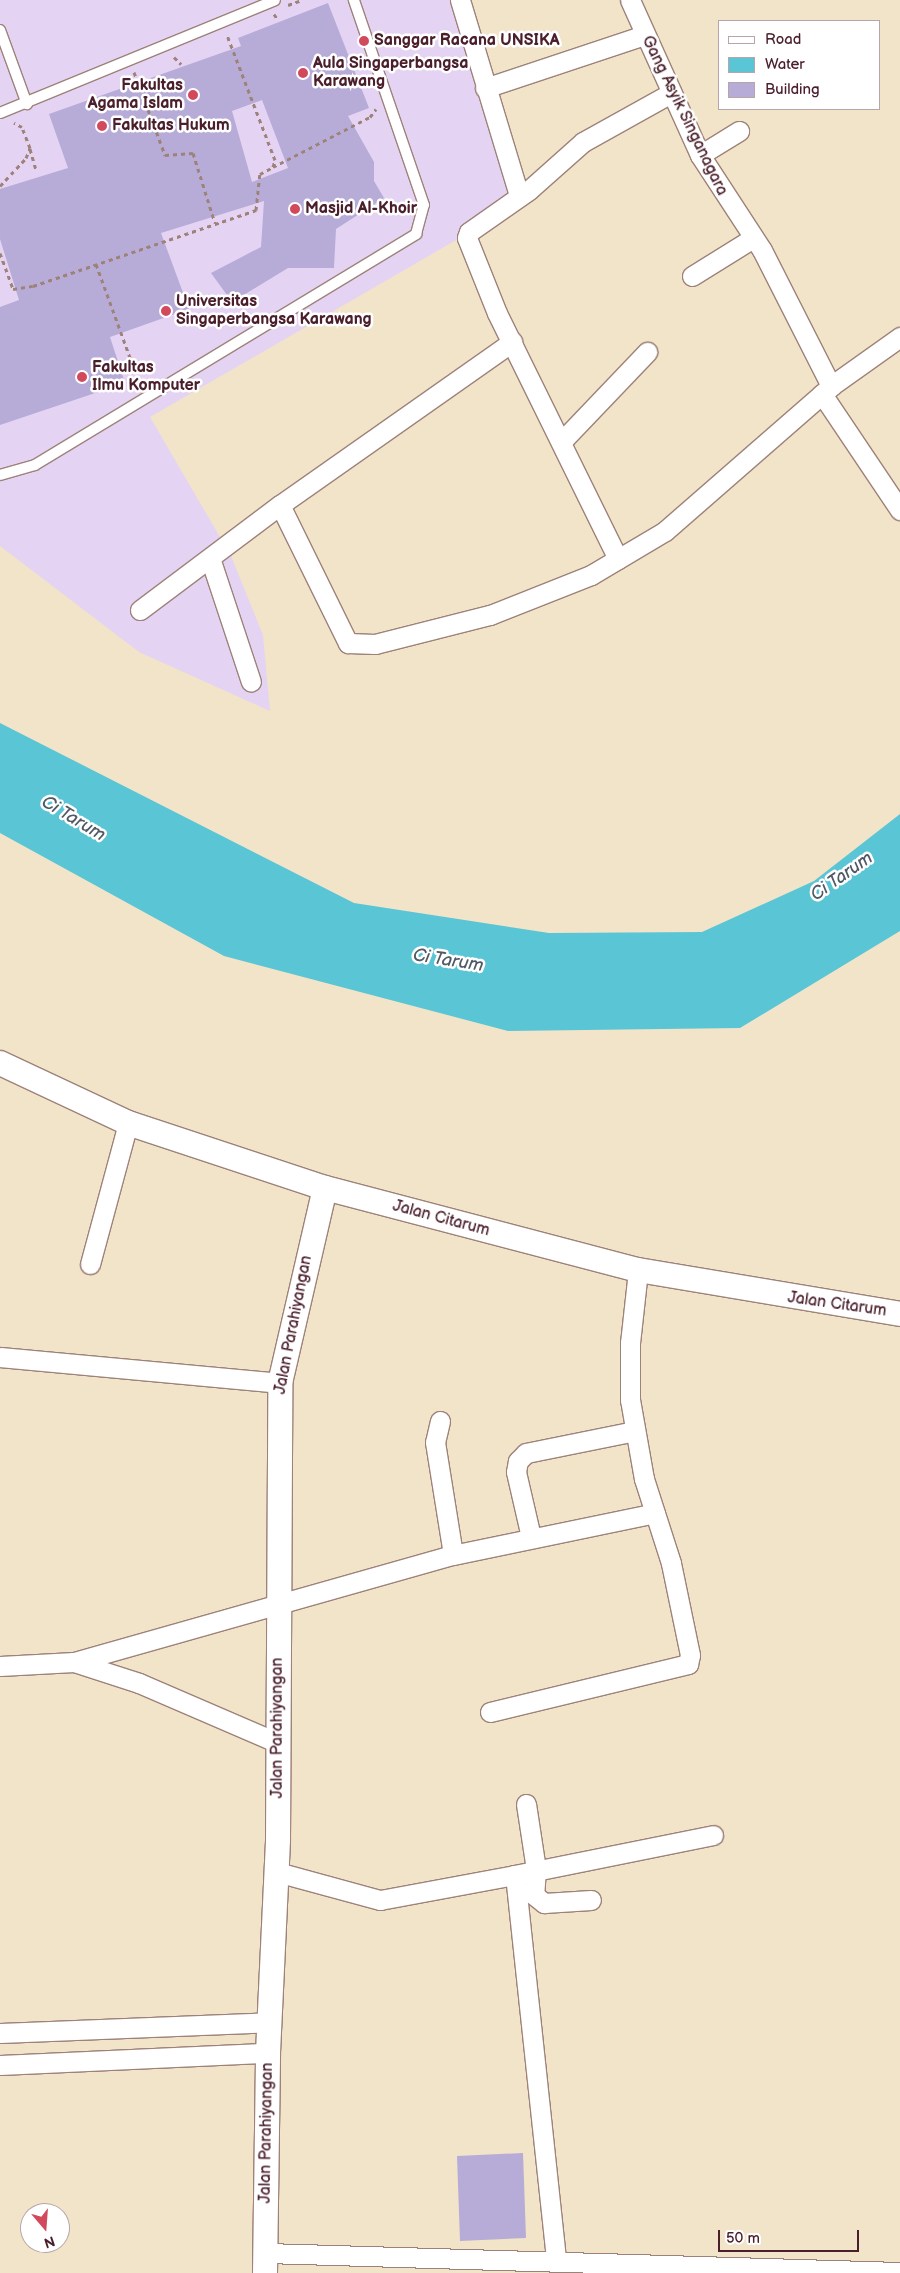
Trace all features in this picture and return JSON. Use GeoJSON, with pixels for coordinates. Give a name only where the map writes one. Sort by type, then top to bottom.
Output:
{"type":"FeatureCollection","features":[{"type":"Feature","properties":{"kind":"street"},"geometry":{"type":"LineString","coordinates":[[460,0],[519,196]]}},
{"type":"Feature","properties":{"kind":"street","name":"Gang Asyik Singanagara"},"geometry":{"type":"LineString","coordinates":[[630,0],[670,93],[700,155],[753,238],[826,390],[900,510]]}},
{"type":"Feature","properties":{"kind":"street"},"geometry":{"type":"LineString","coordinates":[[485,88],[644,35]]}},
{"type":"Feature","properties":{"kind":"street"},"geometry":{"type":"LineString","coordinates":[[618,559],[563,440],[512,342],[467,238],[469,232],[519,196],[583,142],[670,93]]}},
{"type":"Feature","properties":{"kind":"street"},"geometry":{"type":"LineString","coordinates":[[700,155],[739,131]]}},
{"type":"Feature","properties":{"kind":"street"},"geometry":{"type":"LineString","coordinates":[[692,276],[753,238]]}},
{"type":"Feature","properties":{"kind":"street"},"geometry":{"type":"LineString","coordinates":[[280,504],[341,631],[355,646],[490,614],[618,559],[693,509],[826,390],[900,337]]}},
{"type":"Feature","properties":{"kind":"street"},"geometry":{"type":"LineString","coordinates":[[140,610],[211,561],[280,504],[512,342]]}},
{"type":"Feature","properties":{"kind":"street"},"geometry":{"type":"LineString","coordinates":[[563,440],[647,352]]}},
{"type":"Feature","properties":{"kind":"street"},"geometry":{"type":"LineString","coordinates":[[211,561],[252,682]]}},
{"type":"Feature","properties":{"kind":"street","name":"Jalan Citarum"},"geometry":{"type":"LineString","coordinates":[[0,1063],[128,1123],[325,1188],[638,1270],[900,1314]]}},
{"type":"Feature","properties":{"kind":"street"},"geometry":{"type":"LineString","coordinates":[[90,1264],[128,1123]]}},
{"type":"Feature","properties":{"kind":"street","name":"Jalan Parahiyangan"},"geometry":{"type":"LineString","coordinates":[[266,2263],[268,2053],[278,1872],[276,1742],[280,1383],[325,1188]]}},
{"type":"Feature","properties":{"kind":"street"},"geometry":{"type":"LineString","coordinates":[[490,1712],[688,1664],[690,1656],[671,1563],[655,1513],[635,1431],[630,1343],[638,1270]]}},
{"type":"Feature","properties":{"kind":"street"},"geometry":{"type":"LineString","coordinates":[[0,1357],[280,1383]]}},
{"type":"Feature","properties":{"kind":"street"},"geometry":{"type":"LineString","coordinates":[[440,1421],[435,1442],[453,1555]]}},
{"type":"Feature","properties":{"kind":"street"},"geometry":{"type":"LineString","coordinates":[[530,1537],[516,1472],[518,1461],[526,1453],[635,1431]]}},
{"type":"Feature","properties":{"kind":"street"},"geometry":{"type":"LineString","coordinates":[[0,1666],[74,1662],[279,1602],[453,1555],[530,1537],[655,1513]]}},
{"type":"Feature","properties":{"kind":"street"},"geometry":{"type":"LineString","coordinates":[[74,1662],[140,1683],[276,1742]]}},
{"type":"Feature","properties":{"kind":"street"},"geometry":{"type":"LineString","coordinates":[[526,1804],[536,1869],[534,1895],[539,1901],[591,1900]]}},
{"type":"Feature","properties":{"kind":"street"},"geometry":{"type":"LineString","coordinates":[[278,1872],[380,1900],[713,1835]]}},
{"type":"Feature","properties":{"kind":"street"},"geometry":{"type":"LineString","coordinates":[[514,1875],[556,2259]]}},
{"type":"Feature","properties":{"kind":"street"},"geometry":{"type":"LineString","coordinates":[[0,2033],[270,2022]]}},
{"type":"Feature","properties":{"kind":"street"},"geometry":{"type":"LineString","coordinates":[[0,2065],[268,2053]]}},
{"type":"Feature","properties":{"kind":"street"},"geometry":{"type":"LineString","coordinates":[[266,2263],[556,2259],[771,2270],[900,2272]]}},
{"type":"Feature","properties":{"kind":"lane"},"geometry":{"type":"LineString","coordinates":[[0,113],[27,104],[275,0]]}},
{"type":"Feature","properties":{"kind":"lane"},"geometry":{"type":"LineString","coordinates":[[0,475],[35,464],[416,234],[424,205],[354,0]]}},
{"type":"Feature","properties":{"kind":"lane"},"geometry":{"type":"LineString","coordinates":[[0,30],[27,104]]}},
{"type":"Feature","properties":{"kind":"path"},"geometry":{"type":"LineString","coordinates":[[222,28],[275,160],[273,167]]}},
{"type":"Feature","properties":{"kind":"path"},"geometry":{"type":"LineString","coordinates":[[125,70],[133,66],[165,155],[193,153],[215,223]]}},
{"type":"Feature","properties":{"kind":"path"},"geometry":{"type":"LineString","coordinates":[[0,253],[13,289],[96,264],[256,210],[260,174],[370,117],[379,105]]}},
{"type":"Feature","properties":{"kind":"path"},"geometry":{"type":"LineString","coordinates":[[19,118],[10,121],[22,127],[36,170]]}},
{"type":"Feature","properties":{"kind":"path"},"geometry":{"type":"LineString","coordinates":[[0,186],[26,158],[30,148]]}},
{"type":"Feature","properties":{"kind":"path"},"geometry":{"type":"LineString","coordinates":[[0,267],[3,262]]}},
{"type":"Feature","properties":{"kind":"path"},"geometry":{"type":"LineString","coordinates":[[96,264],[144,398]]}},
{"type":"Feature","properties":{"kind":"shaded area","name":"Universitas Singaperbangsa Karawang"},"geometry":{"type":"Polygon","coordinates":[[[0,0],[458,0],[515,206],[150,417],[231,556],[263,635],[270,711],[139,652],[0,546],[0,0]]]}},
{"type":"Feature","properties":{"kind":"water","name":"Ci Tarum"},"geometry":{"type":"Polygon","coordinates":[[[0,723],[354,903],[549,933],[702,932],[814,881],[900,814],[900,931],[740,1028],[508,1031],[224,956],[0,833],[0,723]]]}},
{"type":"Feature","properties":{"kind":"building"},"geometry":{"type":"Polygon","coordinates":[[[328,3],[369,108],[348,116],[374,162],[374,181],[384,198],[336,229],[334,268],[288,268],[232,302],[211,273],[261,247],[264,201],[161,233],[189,309],[110,337],[125,383],[0,425],[0,307],[19,300],[0,239],[0,189],[68,168],[49,114],[241,46],[238,38],[328,3]],[[262,100],[232,111],[252,182],[288,168],[262,100]]]}},
{"type":"Feature","properties":{"kind":"building"},"geometry":{"type":"Polygon","coordinates":[[[523,2153],[526,2238],[460,2241],[457,2156],[523,2153]]]}},
{"type":"Feature","properties":{"kind":"place","name":"Sanggar Racana UNSIKA"},"geometry":{"type":"Point","coordinates":[364,41]}},
{"type":"Feature","properties":{"kind":"place","name":"Aula Singaperbangsa Karawang"},"geometry":{"type":"Point","coordinates":[303,73]}},
{"type":"Feature","properties":{"kind":"place","name":"Fakultas Agama Islam"},"geometry":{"type":"Point","coordinates":[193,95]}},
{"type":"Feature","properties":{"kind":"place","name":"Fakultas Hukum"},"geometry":{"type":"Point","coordinates":[102,126]}},
{"type":"Feature","properties":{"kind":"place","name":"Masjid Al-Khoir"},"geometry":{"type":"Point","coordinates":[295,209]}},
{"type":"Feature","properties":{"kind":"place","name":"Universitas Singaperbangsa Karawang"},"geometry":{"type":"Point","coordinates":[166,311]}},
{"type":"Feature","properties":{"kind":"place","name":"Fakultas Ilmu Komputer"},"geometry":{"type":"Point","coordinates":[82,377]}}]}
